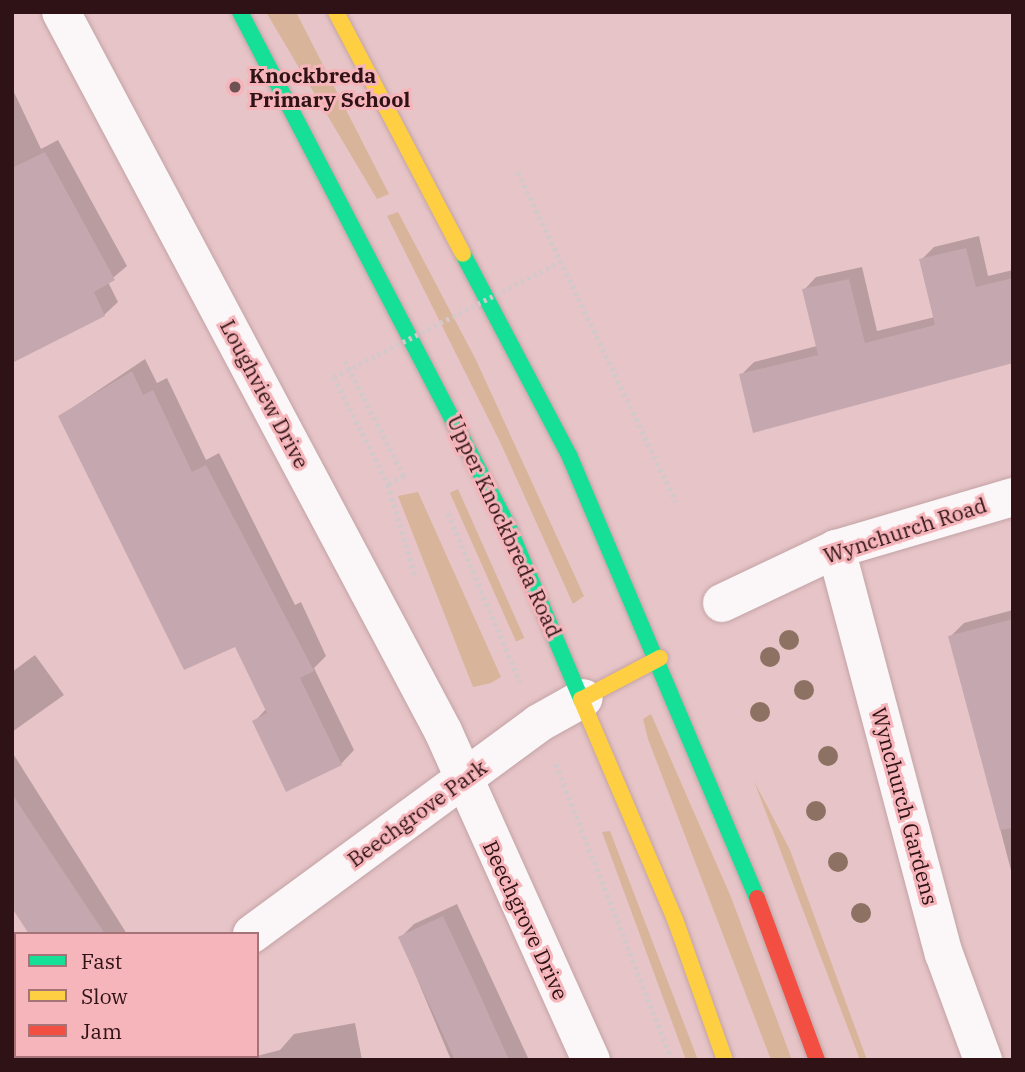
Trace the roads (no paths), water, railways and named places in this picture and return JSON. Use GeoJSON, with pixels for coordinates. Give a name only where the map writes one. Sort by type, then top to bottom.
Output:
{"type":"FeatureCollection","features":[{"type":"Feature","properties":{"kind":"highway","name":"Upper Knockbreda Road"},"geometry":{"type":"LineString","coordinates":[[240,12],[429,364],[584,698],[726,1060]]}},
{"type":"Feature","properties":{"kind":"highway"},"geometry":{"type":"LineString","coordinates":[[336,12],[539,394],[660,658],[817,1060]]}},
{"type":"Feature","properties":{"kind":"highway"},"geometry":{"type":"LineString","coordinates":[[584,698],[660,658]]}},
{"type":"Feature","properties":{"kind":"street","name":"Loughview Drive"},"geometry":{"type":"LineString","coordinates":[[61,12],[382,612],[463,780]]}},
{"type":"Feature","properties":{"kind":"street","name":"Wynchurch Road"},"geometry":{"type":"LineString","coordinates":[[722,603],[836,549],[1013,497]]}},
{"type":"Feature","properties":{"kind":"street","name":"Wynchurch Gardens"},"geometry":{"type":"LineString","coordinates":[[836,549],[944,954],[983,1060]]}},
{"type":"Feature","properties":{"kind":"street","name":"Beechgrove Park"},"geometry":{"type":"LineString","coordinates":[[255,932],[463,780],[584,698]]}},
{"type":"Feature","properties":{"kind":"street","name":"Beechgrove Drive"},"geometry":{"type":"LineString","coordinates":[[463,780],[591,1060]]}},
{"type":"Feature","properties":{"kind":"place","name":"Knockbreda Primary School"},"geometry":{"type":"Point","coordinates":[235,87]}}]}
